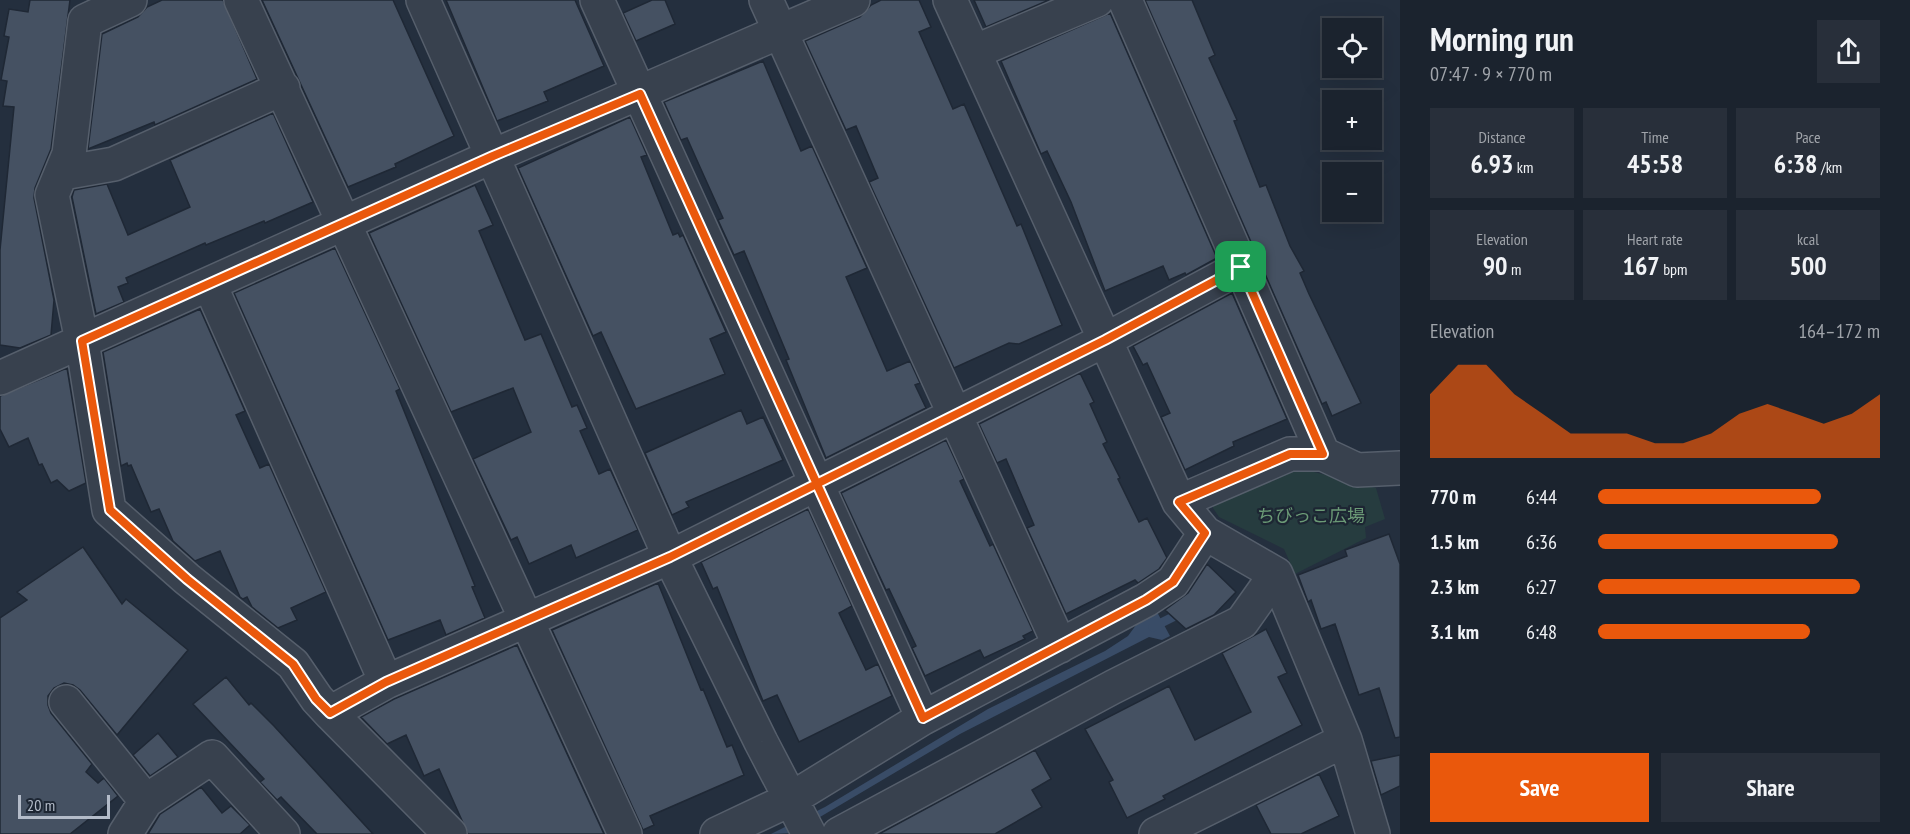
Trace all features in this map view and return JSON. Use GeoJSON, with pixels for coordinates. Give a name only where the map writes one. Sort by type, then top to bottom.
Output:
{"type":"FeatureCollection","features":[{"type":"Feature","properties":{"kind":"street"},"geometry":{"type":"LineString","coordinates":[[130,0],[85,21],[69,154],[52,195],[82,341],[110,510],[187,579],[293,664],[316,699],[450,834]]}},
{"type":"Feature","properties":{"kind":"street"},"geometry":{"type":"LineString","coordinates":[[241,0],[626,834]]}},
{"type":"Feature","properties":{"kind":"street"},"geometry":{"type":"LineString","coordinates":[[423,0],[670,557],[809,834]]}},
{"type":"Feature","properties":{"kind":"street"},"geometry":{"type":"LineString","coordinates":[[597,0],[923,718]]}},
{"type":"Feature","properties":{"kind":"street"},"geometry":{"type":"LineString","coordinates":[[766,0],[1060,646]]}},
{"type":"Feature","properties":{"kind":"street"},"geometry":{"type":"LineString","coordinates":[[0,378],[493,156],[853,0]]}},
{"type":"Feature","properties":{"kind":"street"},"geometry":{"type":"LineString","coordinates":[[950,0],[1179,502],[1205,533],[1276,574],[1345,740],[1373,834]]}},
{"type":"Feature","properties":{"kind":"street"},"geometry":{"type":"LineString","coordinates":[[974,52],[1097,0]]}},
{"type":"Feature","properties":{"kind":"street"},"geometry":{"type":"LineString","coordinates":[[1125,0],[1323,454]]}},
{"type":"Feature","properties":{"kind":"street"},"geometry":{"type":"LineString","coordinates":[[63,173],[114,164],[283,88]]}},
{"type":"Feature","properties":{"kind":"street"},"geometry":{"type":"LineString","coordinates":[[330,713],[386,682],[528,622],[670,557],[1105,340],[1241,267]]}},
{"type":"Feature","properties":{"kind":"street"},"geometry":{"type":"LineString","coordinates":[[210,285],[386,682]]}},
{"type":"Feature","properties":{"kind":"street"},"geometry":{"type":"LineString","coordinates":[[1179,502],[1290,454],[1323,454],[1357,470],[1398,477]]}},
{"type":"Feature","properties":{"kind":"street"},"geometry":{"type":"LineString","coordinates":[[717,834],[791,799],[923,718],[1146,600],[1173,582],[1205,533]]}},
{"type":"Feature","properties":{"kind":"street"},"geometry":{"type":"LineString","coordinates":[[839,834],[1113,687],[1242,622],[1276,574]]}},
{"type":"Feature","properties":{"kind":"street"},"geometry":{"type":"LineString","coordinates":[[66,702],[146,801]]}},
{"type":"Feature","properties":{"kind":"street"},"geometry":{"type":"LineString","coordinates":[[1156,834],[1345,740]]}},
{"type":"Feature","properties":{"kind":"street"},"geometry":{"type":"LineString","coordinates":[[126,834],[146,801],[212,756],[283,834]]}},
{"type":"Feature","properties":{"kind":"green space","name":"ちびっこ広場"},"geometry":{"type":"Polygon","coordinates":[[[1287,465],[1376,488],[1385,519],[1365,527],[1366,538],[1295,574],[1284,549],[1219,517],[1213,508],[1213,499],[1287,465]]]}},
{"type":"Feature","properties":{"kind":"water"},"geometry":{"type":"Polygon","coordinates":[[[1157,612],[1170,636],[1162,640],[1149,637],[960,734],[793,833],[771,834],[825,807],[988,709],[1105,651],[1128,636],[1139,621],[1157,612]]]}},
{"type":"Feature","properties":{"kind":"building"},"geometry":{"type":"Polygon","coordinates":[[[30,0],[70,0],[51,149],[35,188],[34,198],[54,300],[51,335],[20,348],[0,345],[0,250],[14,107],[3,106],[7,81],[1,80],[9,37],[4,36],[9,9],[28,12],[30,0]]]}},
{"type":"Feature","properties":{"kind":"building"},"geometry":{"type":"Polygon","coordinates":[[[162,0],[223,0],[257,79],[155,125],[154,122],[88,149],[102,34],[138,17],[147,7],[162,0]]]}},
{"type":"Feature","properties":{"kind":"building"},"geometry":{"type":"Polygon","coordinates":[[[262,0],[393,0],[454,136],[395,164],[396,167],[348,187],[262,0]]]}},
{"type":"Feature","properties":{"kind":"building"},"geometry":{"type":"Polygon","coordinates":[[[446,0],[575,0],[604,66],[544,92],[548,101],[497,121],[446,0]]]}},
{"type":"Feature","properties":{"kind":"building"},"geometry":{"type":"Polygon","coordinates":[[[652,0],[665,0],[675,24],[636,41],[623,13],[652,0]]]}},
{"type":"Feature","properties":{"kind":"building"},"geometry":{"type":"Polygon","coordinates":[[[881,0],[919,0],[931,27],[919,32],[953,109],[964,104],[1017,226],[1021,224],[1062,325],[1019,344],[1009,343],[954,368],[869,182],[878,178],[856,126],[846,130],[805,41],[860,17],[871,5],[881,0]]]}},
{"type":"Feature","properties":{"kind":"building"},"geometry":{"type":"Polygon","coordinates":[[[974,0],[1049,0],[986,27],[974,0]]]}},
{"type":"Feature","properties":{"kind":"building"},"geometry":{"type":"Polygon","coordinates":[[[1145,0],[1192,0],[1215,55],[1209,58],[1237,120],[1234,121],[1260,187],[1266,185],[1290,246],[1304,271],[1300,273],[1309,294],[1361,403],[1332,416],[1326,402],[1322,404],[1145,0]]]}},
{"type":"Feature","properties":{"kind":"building"},"geometry":{"type":"Polygon","coordinates":[[[1110,13],[1217,258],[1186,275],[1185,273],[1169,280],[1163,266],[1105,291],[1071,202],[1047,151],[1041,154],[1001,61],[1110,13]]]}},
{"type":"Feature","properties":{"kind":"building"},"geometry":{"type":"Polygon","coordinates":[[[763,61],[801,151],[812,146],[867,268],[846,277],[887,371],[910,361],[920,383],[915,385],[926,408],[826,458],[786,360],[789,359],[744,251],[734,255],[718,220],[723,218],[687,138],[681,140],[664,102],[763,61]]]}},
{"type":"Feature","properties":{"kind":"building"},"geometry":{"type":"Polygon","coordinates":[[[273,113],[313,202],[265,223],[264,221],[206,245],[205,243],[126,278],[128,283],[118,287],[124,302],[96,314],[72,197],[74,190],[107,184],[128,235],[190,207],[170,160],[273,113]]]}},
{"type":"Feature","properties":{"kind":"building"},"geometry":{"type":"Polygon","coordinates":[[[630,117],[647,155],[641,157],[673,235],[678,233],[680,237],[683,235],[726,332],[710,339],[725,374],[636,409],[601,332],[593,336],[518,168],[630,117]]]}},
{"type":"Feature","properties":{"kind":"building"},"geometry":{"type":"Polygon","coordinates":[[[475,185],[493,225],[479,231],[525,340],[541,334],[572,407],[577,405],[587,428],[580,431],[599,474],[610,469],[638,530],[576,558],[571,545],[529,564],[517,537],[511,540],[473,459],[531,432],[513,388],[451,412],[369,233],[475,185]]]}},
{"type":"Feature","properties":{"kind":"building"},"geometry":{"type":"Polygon","coordinates":[[[335,248],[400,389],[396,391],[475,586],[472,587],[485,618],[446,635],[440,620],[388,640],[234,293],[335,248]]]}},
{"type":"Feature","properties":{"kind":"building"},"geometry":{"type":"Polygon","coordinates":[[[1232,293],[1287,419],[1233,442],[1234,446],[1185,470],[1161,417],[1170,413],[1147,363],[1143,365],[1133,346],[1232,293]]]}},
{"type":"Feature","properties":{"kind":"building"},"geometry":{"type":"Polygon","coordinates":[[[200,309],[245,411],[236,415],[260,468],[269,464],[326,592],[291,608],[297,620],[278,628],[252,607],[247,597],[243,599],[240,597],[220,551],[195,561],[173,541],[159,509],[151,512],[131,465],[128,466],[127,463],[121,466],[103,352],[200,309]]]}},
{"type":"Feature","properties":{"kind":"building"},"geometry":{"type":"Polygon","coordinates":[[[67,368],[86,483],[69,491],[57,480],[51,483],[42,464],[39,465],[28,438],[9,447],[0,429],[0,396],[67,368]]]}},
{"type":"Feature","properties":{"kind":"building"},"geometry":{"type":"Polygon","coordinates":[[[1080,373],[1094,402],[1090,404],[1107,442],[1103,444],[1120,478],[1118,479],[1139,522],[1147,518],[1167,558],[1159,569],[1138,583],[1135,580],[1066,614],[1027,528],[1034,525],[1006,459],[997,463],[979,424],[1080,373]]]}},
{"type":"Feature","properties":{"kind":"building"},"geometry":{"type":"Polygon","coordinates":[[[741,410],[747,424],[763,417],[783,460],[686,502],[689,507],[672,515],[645,453],[741,410]]]}},
{"type":"Feature","properties":{"kind":"building"},"geometry":{"type":"Polygon","coordinates":[[[946,440],[964,479],[960,481],[990,546],[993,544],[1033,631],[1023,636],[1025,639],[984,658],[980,650],[925,676],[912,648],[916,646],[889,589],[886,590],[841,493],[946,440]]]}},
{"type":"Feature","properties":{"kind":"building"},"geometry":{"type":"Polygon","coordinates":[[[808,509],[852,606],[839,613],[866,670],[878,664],[892,696],[799,742],[777,695],[763,701],[717,587],[713,589],[701,562],[808,509]]]}},
{"type":"Feature","properties":{"kind":"building"},"geometry":{"type":"Polygon","coordinates":[[[1389,534],[1400,564],[1400,737],[1395,738],[1379,688],[1359,695],[1335,624],[1321,629],[1311,600],[1308,602],[1298,575],[1347,556],[1345,550],[1389,534]]]}},
{"type":"Feature","properties":{"kind":"building"},"geometry":{"type":"Polygon","coordinates":[[[83,547],[122,604],[126,599],[188,650],[117,735],[80,690],[64,683],[54,688],[48,696],[51,713],[92,764],[86,772],[98,783],[104,778],[118,796],[70,834],[0,834],[0,618],[27,600],[17,592],[83,547]]]}},
{"type":"Feature","properties":{"kind":"building"},"geometry":{"type":"Polygon","coordinates":[[[1207,564],[1236,592],[1214,615],[1186,629],[1165,610],[1188,593],[1207,564]]]}},
{"type":"Feature","properties":{"kind":"building"},"geometry":{"type":"Polygon","coordinates":[[[658,583],[701,690],[703,689],[727,747],[732,745],[744,775],[650,816],[654,825],[643,830],[552,630],[658,583]]]}},
{"type":"Feature","properties":{"kind":"building"},"geometry":{"type":"Polygon","coordinates":[[[1266,629],[1287,673],[1278,677],[1302,725],[1163,796],[1165,799],[1127,818],[1109,782],[1113,780],[1085,729],[1169,686],[1195,740],[1251,712],[1222,653],[1266,629]]]}},
{"type":"Feature","properties":{"kind":"building"},"geometry":{"type":"Polygon","coordinates":[[[517,645],[604,834],[468,834],[439,769],[424,776],[406,735],[387,744],[361,717],[394,699],[517,645]]]}},
{"type":"Feature","properties":{"kind":"building"},"geometry":{"type":"Polygon","coordinates":[[[226,677],[249,705],[251,703],[274,726],[373,834],[317,834],[281,797],[277,800],[260,782],[264,779],[193,704],[226,677]]]}},
{"type":"Feature","properties":{"kind":"building"},"geometry":{"type":"Polygon","coordinates":[[[158,733],[178,757],[150,776],[133,755],[158,733]]]}},
{"type":"Feature","properties":{"kind":"building"},"geometry":{"type":"Polygon","coordinates":[[[1035,750],[1051,779],[1032,790],[1042,807],[995,834],[879,834],[1035,750]]]}},
{"type":"Feature","properties":{"kind":"building"},"geometry":{"type":"Polygon","coordinates":[[[1400,755],[1400,786],[1381,795],[1371,761],[1400,755]]]}},
{"type":"Feature","properties":{"kind":"building"},"geometry":{"type":"Polygon","coordinates":[[[1319,774],[1339,816],[1301,834],[1271,834],[1256,805],[1319,774]]]}},
{"type":"Feature","properties":{"kind":"building"},"geometry":{"type":"Polygon","coordinates":[[[201,787],[222,813],[231,806],[250,825],[240,834],[148,834],[160,814],[201,787]]]}},
{"type":"Feature","properties":{"kind":"waterway"},"geometry":{"type":"LineString","coordinates":[[1153,627],[1181,613]]}},
{"type":"Feature","properties":{"kind":"route"},"geometry":{"type":"LineString","coordinates":[[1241,267],[1105,340],[816,483],[670,557],[528,622],[386,682],[330,713],[316,699],[293,664],[187,579],[110,510],[82,341],[493,156],[640,94],[816,483],[923,718],[1146,600],[1173,582],[1205,533],[1179,502],[1290,454],[1323,454],[1241,267]]}}]}
